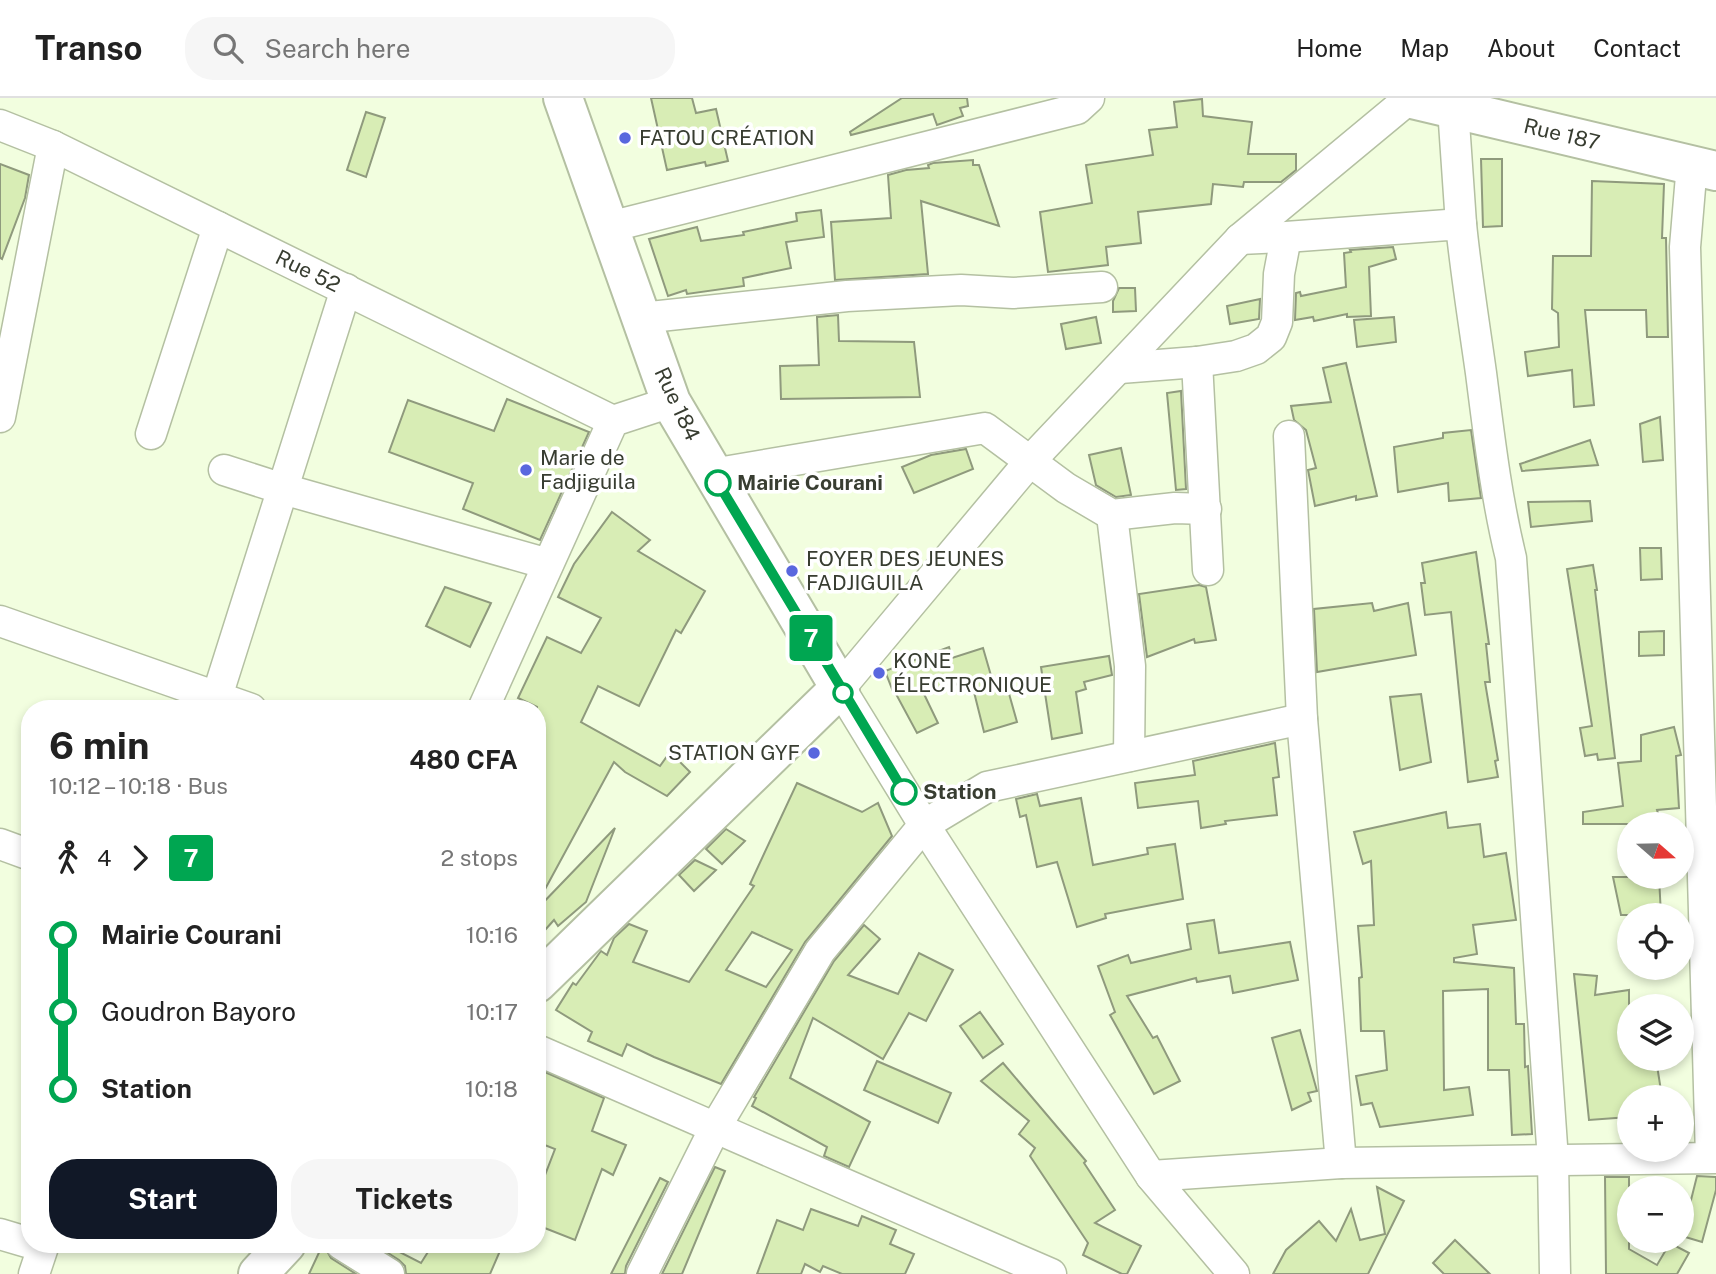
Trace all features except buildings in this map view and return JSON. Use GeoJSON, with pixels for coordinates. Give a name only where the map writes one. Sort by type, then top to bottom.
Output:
{"type":"FeatureCollection","features":[{"type":"Feature","properties":{"kind":"street","name":"Rue 184"},"geometry":{"type":"LineString","coordinates":[[563,98],[671,402],[840,688]]}},
{"type":"Feature","properties":{"kind":"street"},"geometry":{"type":"LineString","coordinates":[[609,228],[1077,109],[1089,98]]}},
{"type":"Feature","properties":{"kind":"street"},"geometry":{"type":"LineString","coordinates":[[546,975],[840,688],[1031,460],[1240,239],[1409,98]]}},
{"type":"Feature","properties":{"kind":"street","name":"Rue 187"},"geometry":{"type":"LineString","coordinates":[[1409,98],[1704,167]]}},
{"type":"Feature","properties":{"kind":"street"},"geometry":{"type":"LineString","coordinates":[[1453,108],[1467,287],[1500,511],[1511,558],[1553,1160],[1555,1274]]}},
{"type":"Feature","properties":{"kind":"street","name":"Rue 52"},"geometry":{"type":"LineString","coordinates":[[0,125],[53,146],[613,421]]}},
{"type":"Feature","properties":{"kind":"street"},"geometry":{"type":"LineString","coordinates":[[0,417],[53,146]]}},
{"type":"Feature","properties":{"kind":"street"},"geometry":{"type":"LineString","coordinates":[[1151,1176],[1341,1163],[1713,1157],[1708,755],[1685,247],[1704,167]]}},
{"type":"Feature","properties":{"kind":"street"},"geometry":{"type":"LineString","coordinates":[[1240,239],[1461,224]]}},
{"type":"Feature","properties":{"kind":"street"},"geometry":{"type":"LineString","coordinates":[[150,434],[218,227]]}},
{"type":"Feature","properties":{"kind":"street"},"geometry":{"type":"LineString","coordinates":[[1120,368],[1197,362],[1236,356],[1256,349],[1271,337],[1277,322],[1279,274],[1286,237]]}},
{"type":"Feature","properties":{"kind":"street"},"geometry":{"type":"LineString","coordinates":[[641,318],[847,296],[961,290],[1037,292],[1102,286]]}},
{"type":"Feature","properties":{"kind":"street"},"geometry":{"type":"LineString","coordinates":[[216,700],[346,289]]}},
{"type":"Feature","properties":{"kind":"street"},"geometry":{"type":"LineString","coordinates":[[1197,362],[1208,570]]}},
{"type":"Feature","properties":{"kind":"street"},"geometry":{"type":"LineString","coordinates":[[487,700],[613,421],[671,402]]}},
{"type":"Feature","properties":{"kind":"street"},"geometry":{"type":"LineString","coordinates":[[712,474],[985,428],[1066,488],[1112,515],[1175,508],[1206,509]]}},
{"type":"Feature","properties":{"kind":"street"},"geometry":{"type":"LineString","coordinates":[[1289,436],[1302,719],[1341,1163]]}},
{"type":"Feature","properties":{"kind":"street"},"geometry":{"type":"LineString","coordinates":[[224,470],[548,564]]}},
{"type":"Feature","properties":{"kind":"street"},"geometry":{"type":"LineString","coordinates":[[1112,515],[1130,667],[1129,756]]}},
{"type":"Feature","properties":{"kind":"street"},"geometry":{"type":"LineString","coordinates":[[0,621],[207,700]]}},
{"type":"Feature","properties":{"kind":"street"},"geometry":{"type":"LineString","coordinates":[[840,688],[924,825],[1151,1176],[1234,1274]]}},
{"type":"Feature","properties":{"kind":"street"},"geometry":{"type":"LineString","coordinates":[[642,1274],[715,1128],[820,951],[924,825],[987,787],[1302,719]]}},
{"type":"Feature","properties":{"kind":"street"},"geometry":{"type":"LineString","coordinates":[[0,844],[21,852]]}},
{"type":"Feature","properties":{"kind":"street"},"geometry":{"type":"LineString","coordinates":[[546,1054],[1051,1274]]}},
{"type":"Feature","properties":{"kind":"street"},"geometry":{"type":"LineString","coordinates":[[0,1234],[21,1244]]}},
{"type":"Feature","properties":{"kind":"street"},"geometry":{"type":"LineString","coordinates":[[258,1274],[278,1253]]}},
{"type":"Feature","properties":{"kind":"street"},"geometry":{"type":"LineString","coordinates":[[355,1253],[389,1274]]}},
{"type":"Feature","properties":{"kind":"bus line","name":"7"},"geometry":{"type":"LineString","coordinates":[[718,483],[904,792]]}},
{"type":"Feature","properties":{"kind":"place","name":"FATOU CRÉATION"},"geometry":{"type":"Point","coordinates":[625,138]}},
{"type":"Feature","properties":{"kind":"place","name":"Marie de Fadjiguila"},"geometry":{"type":"Point","coordinates":[526,470]}},
{"type":"Feature","properties":{"kind":"place","name":"Mairie Courani"},"geometry":{"type":"Point","coordinates":[718,483]}},
{"type":"Feature","properties":{"kind":"place","name":"FOYER DES JEUNES FADJIGUILA"},"geometry":{"type":"Point","coordinates":[792,571]}},
{"type":"Feature","properties":{"kind":"place","name":"KONE ÉLECTRONIQUE"},"geometry":{"type":"Point","coordinates":[879,673]}},
{"type":"Feature","properties":{"kind":"place","name":"STATION GYF"},"geometry":{"type":"Point","coordinates":[814,753]}},
{"type":"Feature","properties":{"kind":"place","name":"Station"},"geometry":{"type":"Point","coordinates":[904,792]}}]}
